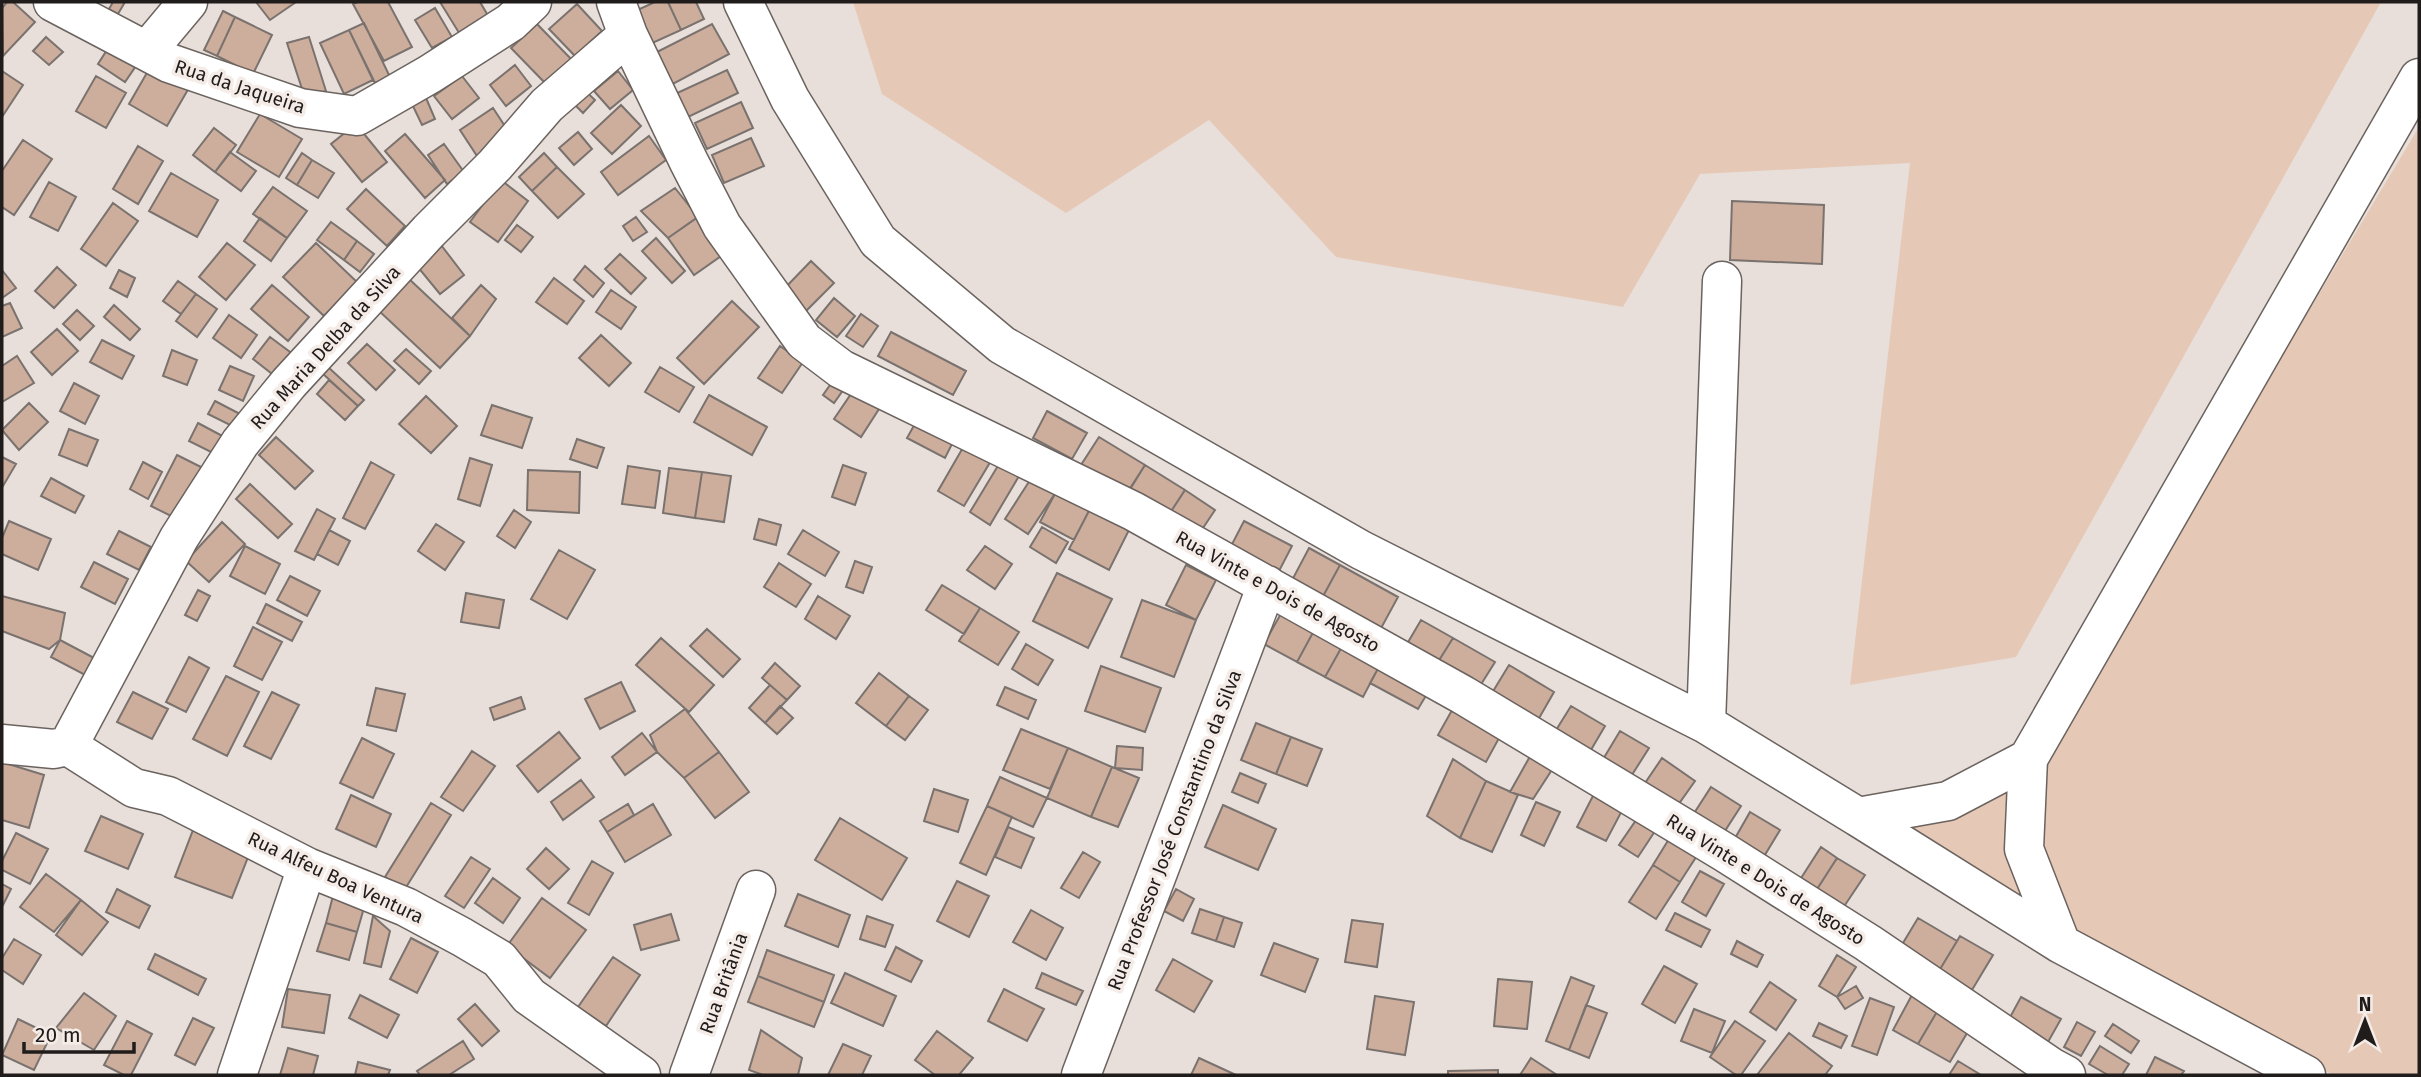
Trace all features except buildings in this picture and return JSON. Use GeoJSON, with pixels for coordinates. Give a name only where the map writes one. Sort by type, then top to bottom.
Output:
{"type":"FeatureCollection","features":[{"type":"Feature","properties":{"kind":"street","name":"Rua da Jaqueira"},"geometry":{"type":"LineString","coordinates":[[53,2],[169,63],[300,108],[357,116],[430,74],[511,22],[532,2]]}},
{"type":"Feature","properties":{"kind":"street"},"geometry":{"type":"LineString","coordinates":[[147,51],[188,2]]}},
{"type":"Feature","properties":{"kind":"street"},"geometry":{"type":"LineString","coordinates":[[743,2],[790,99],[878,242],[1003,345],[1362,550],[1706,724],[2061,944],[2306,1075]]}},
{"type":"Feature","properties":{"kind":"street","name":"Rua Vinte e Dois de Agosto"},"geometry":{"type":"LineString","coordinates":[[622,18],[722,226],[804,341],[841,369],[1133,512],[1463,695],[1724,852],[1902,965],[2057,1073]]}},
{"type":"Feature","properties":{"kind":"street","name":"Rua Maria Delba da Silva"},"geometry":{"type":"LineString","coordinates":[[68,746],[179,538],[240,443],[289,383],[429,231],[495,164],[622,18]]}},
{"type":"Feature","properties":{"kind":"street"},"geometry":{"type":"LineString","coordinates":[[2061,944],[2024,849],[2028,759],[2419,78]]}},
{"type":"Feature","properties":{"kind":"street"},"geometry":{"type":"LineString","coordinates":[[1706,724],[1722,281]]}},
{"type":"Feature","properties":{"kind":"street","name":"Rua Professor José Constantino da Silva"},"geometry":{"type":"LineString","coordinates":[[1081,1075],[1267,585]]}},
{"type":"Feature","properties":{"kind":"street"},"geometry":{"type":"LineString","coordinates":[[2,744],[54,749],[68,746]]}},
{"type":"Feature","properties":{"kind":"street","name":"Rua Alfeu Boa Ventura"},"geometry":{"type":"LineString","coordinates":[[68,746],[134,788],[167,796],[307,867],[406,907],[499,959],[529,996],[641,1075]]}},
{"type":"Feature","properties":{"kind":"street"},"geometry":{"type":"LineString","coordinates":[[1858,817],[1948,802],[2028,759]]}},
{"type":"Feature","properties":{"kind":"street"},"geometry":{"type":"LineString","coordinates":[[236,1075],[307,867]]}},
{"type":"Feature","properties":{"kind":"street","name":"Rua Britânia"},"geometry":{"type":"LineString","coordinates":[[689,1075],[756,890]]}},
{"type":"Feature","properties":{"kind":"shaded area"},"geometry":{"type":"Polygon","coordinates":[[[853,2],[2381,2],[2016,657],[1850,685],[1910,163],[1700,174],[1623,307],[1336,257],[1209,120],[1066,213],[882,94],[853,2]]]}},
{"type":"Feature","properties":{"kind":"shaded area"},"geometry":{"type":"Polygon","coordinates":[[[2419,127],[2419,1075],[2333,1075],[2072,933],[2038,842],[2040,759],[2419,127]]]}},
{"type":"Feature","properties":{"kind":"shaded area"},"geometry":{"type":"Polygon","coordinates":[[[2021,772],[2047,926],[1883,820],[2021,772]]]}}]}
